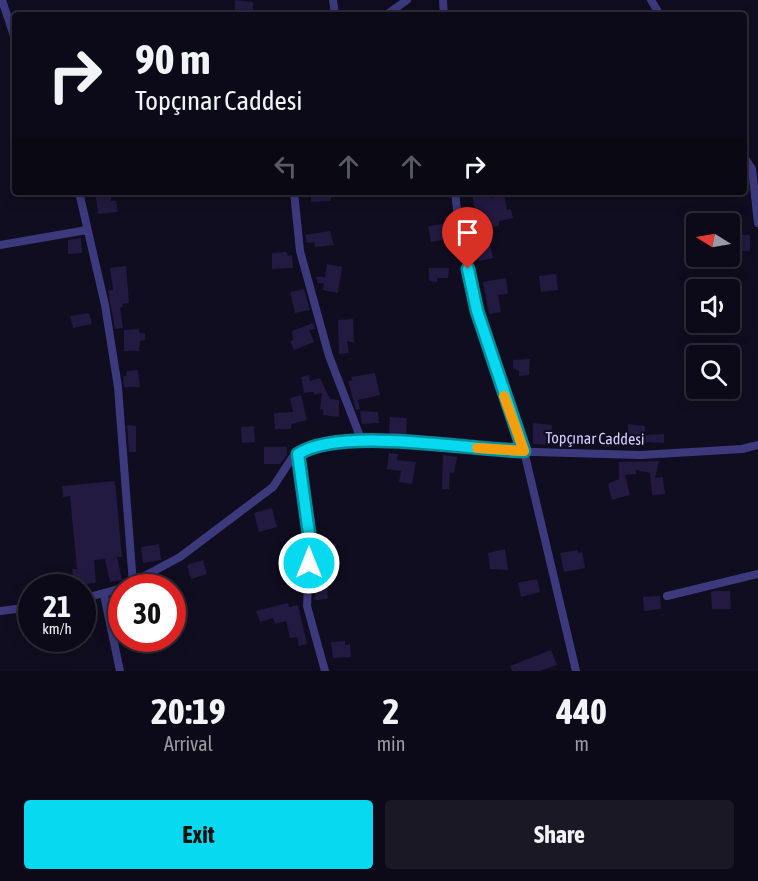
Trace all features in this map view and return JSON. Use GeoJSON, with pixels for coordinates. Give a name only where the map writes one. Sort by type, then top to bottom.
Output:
{"type":"FeatureCollection","features":[{"type":"Feature","properties":{"kind":"street"},"geometry":{"type":"LineString","coordinates":[[2,0],[12,30]]}},
{"type":"Feature","properties":{"kind":"street"},"geometry":{"type":"LineString","coordinates":[[390,12],[407,0]]}},
{"type":"Feature","properties":{"kind":"street"},"geometry":{"type":"LineString","coordinates":[[755,168],[758,223]]}},
{"type":"Feature","properties":{"kind":"street"},"geometry":{"type":"LineString","coordinates":[[80,195],[105,305],[118,387],[132,574]]}},
{"type":"Feature","properties":{"kind":"street"},"geometry":{"type":"LineString","coordinates":[[294,195],[300,251],[329,356],[361,439]]}},
{"type":"Feature","properties":{"kind":"street"},"geometry":{"type":"LineString","coordinates":[[455,195],[459,226],[477,311],[524,451],[576,671]]}},
{"type":"Feature","properties":{"kind":"street"},"geometry":{"type":"LineString","coordinates":[[0,245],[87,230]]}},
{"type":"Feature","properties":{"kind":"street","name":"Topçınar Caddesi"},"geometry":{"type":"LineString","coordinates":[[298,454],[310,446],[361,439],[524,451],[641,455],[742,449],[758,445]]}},
{"type":"Feature","properties":{"kind":"street"},"geometry":{"type":"LineString","coordinates":[[150,574],[180,557],[273,487],[292,458],[298,454],[310,541],[307,606],[325,671]]}},
{"type":"Feature","properties":{"kind":"street"},"geometry":{"type":"LineString","coordinates":[[667,596],[758,574]]}},
{"type":"Feature","properties":{"kind":"street"},"geometry":{"type":"LineString","coordinates":[[96,596],[108,593]]}},
{"type":"Feature","properties":{"kind":"street"},"geometry":{"type":"LineString","coordinates":[[104,595],[120,671]]}},
{"type":"Feature","properties":{"kind":"street"},"geometry":{"type":"LineString","coordinates":[[0,611],[18,609]]}},
{"type":"Feature","properties":{"kind":"building"},"geometry":{"type":"Polygon","coordinates":[[[235,0],[253,2],[253,12],[235,12],[235,0]]]}},
{"type":"Feature","properties":{"kind":"building"},"geometry":{"type":"Polygon","coordinates":[[[111,195],[111,201],[116,201],[118,212],[98,214],[96,197],[111,195]]]}},
{"type":"Feature","properties":{"kind":"building"},"geometry":{"type":"Polygon","coordinates":[[[311,195],[331,195],[331,201],[311,202],[311,195]]]}},
{"type":"Feature","properties":{"kind":"building"},"geometry":{"type":"Polygon","coordinates":[[[472,195],[490,195],[490,198],[504,195],[507,210],[511,209],[513,218],[499,221],[499,226],[478,229],[472,195]]]}},
{"type":"Feature","properties":{"kind":"building"},"geometry":{"type":"Polygon","coordinates":[[[444,224],[447,239],[431,242],[428,226],[444,224]]]}},
{"type":"Feature","properties":{"kind":"building"},"geometry":{"type":"Polygon","coordinates":[[[330,231],[334,245],[315,247],[314,242],[307,243],[305,235],[330,231]]]}},
{"type":"Feature","properties":{"kind":"building"},"geometry":{"type":"Polygon","coordinates":[[[740,235],[750,235],[750,251],[740,251],[740,235]]]}},
{"type":"Feature","properties":{"kind":"building"},"geometry":{"type":"Polygon","coordinates":[[[81,238],[82,253],[68,254],[68,240],[81,238]]]}},
{"type":"Feature","properties":{"kind":"building"},"geometry":{"type":"Polygon","coordinates":[[[490,244],[493,258],[479,261],[477,247],[490,244]]]}},
{"type":"Feature","properties":{"kind":"building"},"geometry":{"type":"Polygon","coordinates":[[[287,252],[288,256],[292,255],[293,268],[272,269],[272,253],[287,252]]]}},
{"type":"Feature","properties":{"kind":"building"},"geometry":{"type":"Polygon","coordinates":[[[327,264],[342,267],[338,293],[323,290],[324,283],[318,283],[316,277],[325,277],[327,264]]]}},
{"type":"Feature","properties":{"kind":"building"},"geometry":{"type":"Polygon","coordinates":[[[126,266],[129,303],[122,304],[123,307],[120,308],[123,328],[115,329],[108,291],[113,290],[110,268],[126,266]]]}},
{"type":"Feature","properties":{"kind":"building"},"geometry":{"type":"Polygon","coordinates":[[[429,268],[449,268],[448,278],[437,278],[437,282],[429,281],[429,268]]]}},
{"type":"Feature","properties":{"kind":"building"},"geometry":{"type":"Polygon","coordinates":[[[556,274],[558,290],[541,292],[539,276],[556,274]]]}},
{"type":"Feature","properties":{"kind":"building"},"geometry":{"type":"Polygon","coordinates":[[[506,278],[508,294],[498,295],[501,312],[489,314],[483,282],[506,278]]]}},
{"type":"Feature","properties":{"kind":"building"},"geometry":{"type":"Polygon","coordinates":[[[304,289],[310,310],[295,313],[290,292],[304,289]]]}},
{"type":"Feature","properties":{"kind":"building"},"geometry":{"type":"Polygon","coordinates":[[[89,313],[92,324],[73,328],[70,316],[89,313]]]}},
{"type":"Feature","properties":{"kind":"building"},"geometry":{"type":"Polygon","coordinates":[[[353,319],[354,343],[347,341],[349,353],[339,354],[338,320],[353,319]]]}},
{"type":"Feature","properties":{"kind":"building"},"geometry":{"type":"Polygon","coordinates":[[[313,323],[315,329],[309,330],[314,342],[294,350],[290,341],[293,340],[292,331],[313,323]]]}},
{"type":"Feature","properties":{"kind":"building"},"geometry":{"type":"Polygon","coordinates":[[[139,329],[139,333],[145,333],[145,340],[140,341],[139,351],[124,351],[124,330],[139,329]]]}},
{"type":"Feature","properties":{"kind":"building"},"geometry":{"type":"Polygon","coordinates":[[[530,359],[529,375],[519,376],[519,371],[513,368],[513,360],[530,359]]]}},
{"type":"Feature","properties":{"kind":"building"},"geometry":{"type":"Polygon","coordinates":[[[138,370],[140,387],[124,387],[123,376],[126,376],[127,371],[138,370]]]}},
{"type":"Feature","properties":{"kind":"building"},"geometry":{"type":"Polygon","coordinates":[[[375,373],[380,395],[358,400],[360,409],[356,410],[348,381],[352,380],[351,377],[375,373]]]}},
{"type":"Feature","properties":{"kind":"building"},"geometry":{"type":"Polygon","coordinates":[[[309,375],[310,381],[320,378],[330,399],[339,400],[339,417],[323,415],[323,410],[320,409],[322,393],[315,395],[313,392],[304,393],[301,377],[309,375]]]}},
{"type":"Feature","properties":{"kind":"building"},"geometry":{"type":"Polygon","coordinates":[[[301,395],[307,420],[291,424],[291,429],[275,429],[274,413],[293,412],[290,398],[301,395]]]}},
{"type":"Feature","properties":{"kind":"building"},"geometry":{"type":"Polygon","coordinates":[[[360,411],[378,412],[379,423],[362,424],[360,411]]]}},
{"type":"Feature","properties":{"kind":"building"},"geometry":{"type":"Polygon","coordinates":[[[390,417],[407,418],[406,436],[389,434],[390,417]]]}},
{"type":"Feature","properties":{"kind":"building"},"geometry":{"type":"Polygon","coordinates":[[[533,423],[552,425],[551,436],[568,440],[567,446],[533,444],[533,423]]]}},
{"type":"Feature","properties":{"kind":"building"},"geometry":{"type":"Polygon","coordinates":[[[628,424],[645,426],[645,435],[664,434],[664,443],[628,441],[628,424]]]}},
{"type":"Feature","properties":{"kind":"building"},"geometry":{"type":"Polygon","coordinates":[[[127,425],[136,426],[136,452],[129,452],[127,425]]]}},
{"type":"Feature","properties":{"kind":"building"},"geometry":{"type":"Polygon","coordinates":[[[254,426],[255,442],[242,443],[241,427],[254,426]]]}},
{"type":"Feature","properties":{"kind":"building"},"geometry":{"type":"Polygon","coordinates":[[[264,447],[287,447],[287,455],[280,464],[264,464],[264,447]]]}},
{"type":"Feature","properties":{"kind":"building"},"geometry":{"type":"Polygon","coordinates":[[[389,453],[398,454],[397,460],[416,462],[412,484],[399,482],[401,471],[387,469],[389,453]]]}},
{"type":"Feature","properties":{"kind":"building"},"geometry":{"type":"Polygon","coordinates":[[[443,455],[457,457],[454,473],[450,472],[449,489],[442,489],[443,455]]]}},
{"type":"Feature","properties":{"kind":"building"},"geometry":{"type":"Polygon","coordinates":[[[659,461],[655,478],[663,477],[665,494],[652,495],[650,473],[636,470],[636,474],[625,475],[630,495],[612,500],[608,484],[619,479],[619,462],[659,461]]]}},
{"type":"Feature","properties":{"kind":"building"},"geometry":{"type":"Polygon","coordinates":[[[115,481],[122,557],[117,557],[121,574],[108,574],[105,559],[94,560],[95,574],[73,574],[72,569],[77,569],[70,496],[63,497],[62,486],[115,481]]]}},
{"type":"Feature","properties":{"kind":"building"},"geometry":{"type":"Polygon","coordinates":[[[272,508],[277,527],[259,532],[254,513],[272,508]]]}},
{"type":"Feature","properties":{"kind":"building"},"geometry":{"type":"Polygon","coordinates":[[[323,541],[336,544],[334,555],[329,554],[328,574],[326,574],[328,599],[315,600],[316,556],[321,556],[323,541]]]}},
{"type":"Feature","properties":{"kind":"building"},"geometry":{"type":"Polygon","coordinates":[[[159,544],[161,560],[143,563],[141,547],[159,544]]]}},
{"type":"Feature","properties":{"kind":"building"},"geometry":{"type":"Polygon","coordinates":[[[505,549],[508,570],[490,569],[488,553],[505,549]]]}},
{"type":"Feature","properties":{"kind":"building"},"geometry":{"type":"Polygon","coordinates":[[[578,550],[578,553],[582,552],[585,568],[564,572],[560,553],[578,550]]]}},
{"type":"Feature","properties":{"kind":"building"},"geometry":{"type":"Polygon","coordinates":[[[203,560],[207,574],[191,579],[187,565],[203,560]]]}},
{"type":"Feature","properties":{"kind":"building"},"geometry":{"type":"Polygon","coordinates":[[[537,579],[540,592],[521,597],[518,583],[537,579]]]}},
{"type":"Feature","properties":{"kind":"building"},"geometry":{"type":"Polygon","coordinates":[[[730,591],[731,609],[712,609],[711,592],[730,591]]]}},
{"type":"Feature","properties":{"kind":"building"},"geometry":{"type":"Polygon","coordinates":[[[660,596],[661,609],[644,611],[643,597],[660,596]]]}},
{"type":"Feature","properties":{"kind":"building"},"geometry":{"type":"Polygon","coordinates":[[[288,603],[289,607],[298,605],[307,644],[299,646],[297,637],[290,638],[286,621],[275,624],[273,618],[260,622],[256,611],[288,603]]]}},
{"type":"Feature","properties":{"kind":"building"},"geometry":{"type":"Polygon","coordinates":[[[345,641],[345,645],[350,644],[351,657],[333,658],[331,642],[345,641]]]}},
{"type":"Feature","properties":{"kind":"building"},"geometry":{"type":"Polygon","coordinates":[[[551,650],[557,665],[540,671],[512,671],[510,666],[551,650]]]}},
{"type":"Feature","properties":{"kind":"slow traffic"},"geometry":{"type":"LineString","coordinates":[[477,448],[524,451],[504,396]]}},
{"type":"Feature","properties":{"kind":"route"},"geometry":{"type":"LineString","coordinates":[[309,563],[310,541],[298,454],[310,446],[361,439],[524,451],[477,311],[468,269]]}}]}
